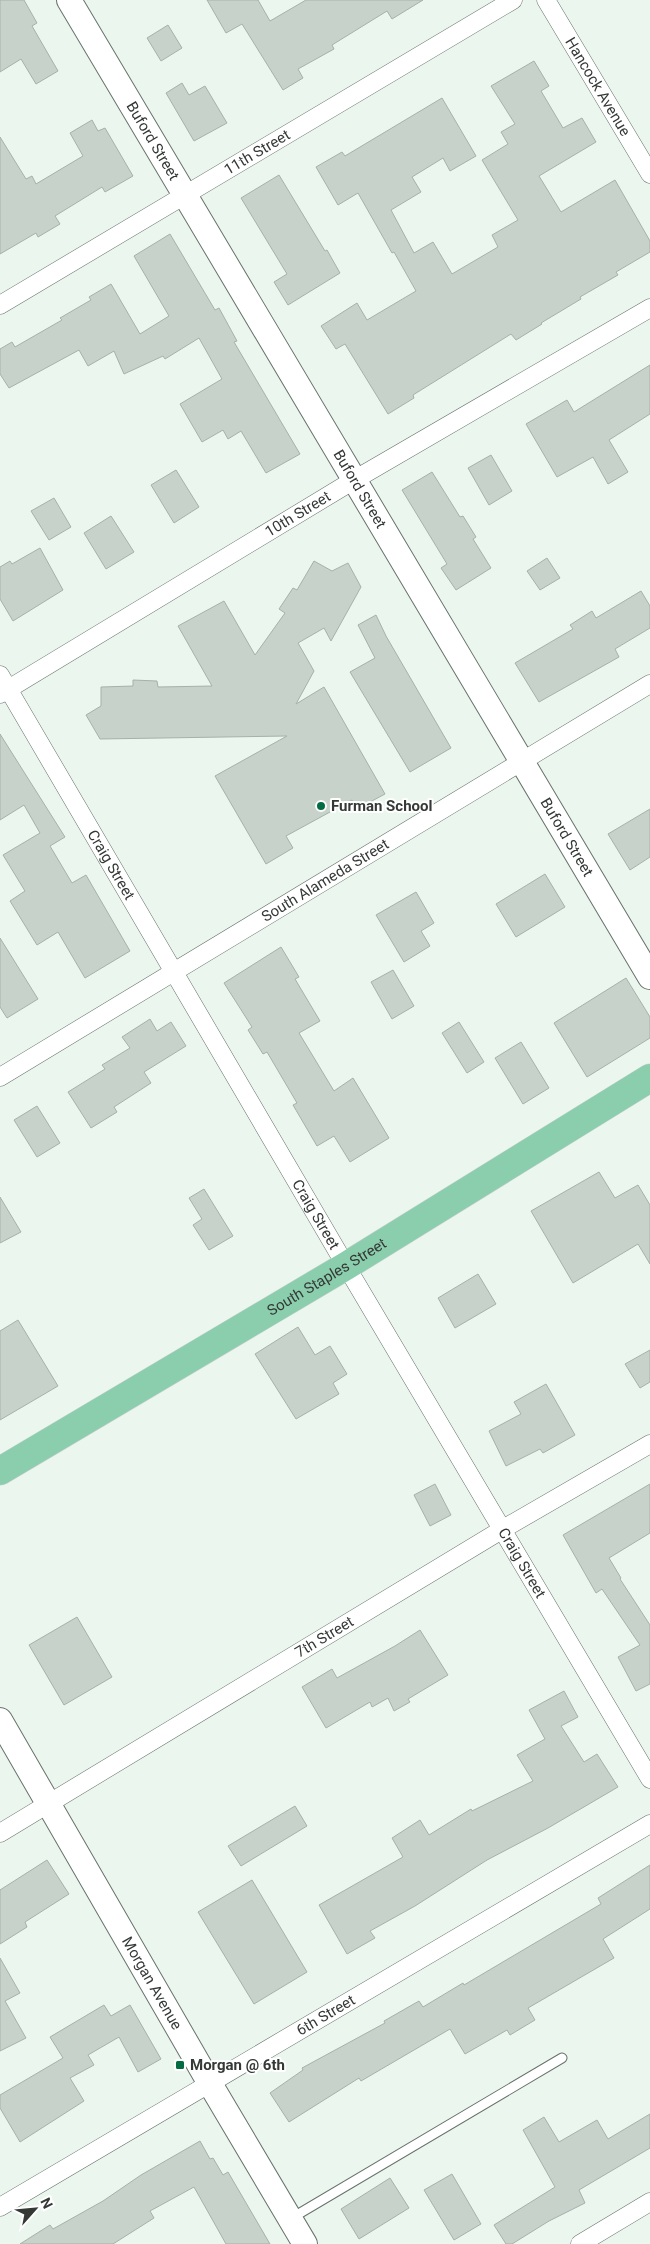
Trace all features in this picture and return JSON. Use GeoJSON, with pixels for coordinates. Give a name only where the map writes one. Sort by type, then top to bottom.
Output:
{"type":"FeatureCollection","features":[{"type":"Feature","properties":{"kind":"main road","name":"South Staples Street"},"geometry":{"type":"LineString","coordinates":[[0,1470],[346,1266],[650,1078]]}},
{"type":"Feature","properties":{"kind":"street","name":"Buford Street"},"geometry":{"type":"LineString","coordinates":[[69,0],[650,977]]}},
{"type":"Feature","properties":{"kind":"street","name":"11th Street"},"geometry":{"type":"LineString","coordinates":[[0,305],[186,196],[512,0]]}},
{"type":"Feature","properties":{"kind":"street","name":"Hancock Avenue"},"geometry":{"type":"LineString","coordinates":[[546,0],[650,174]]}},
{"type":"Feature","properties":{"kind":"street","name":"10th Street"},"geometry":{"type":"LineString","coordinates":[[3,686],[650,308]]}},
{"type":"Feature","properties":{"kind":"street","name":"South Alameda Street"},"geometry":{"type":"LineString","coordinates":[[0,1077],[174,974],[650,684]]}},
{"type":"Feature","properties":{"kind":"street","name":"Craig Street"},"geometry":{"type":"LineString","coordinates":[[3,686],[650,1779]]}},
{"type":"Feature","properties":{"kind":"street","name":"7th Street"},"geometry":{"type":"LineString","coordinates":[[0,1833],[503,1529],[650,1444]]}},
{"type":"Feature","properties":{"kind":"street","name":"Morgan Avenue"},"geometry":{"type":"LineString","coordinates":[[0,1720],[305,2244]]}},
{"type":"Feature","properties":{"kind":"street","name":"6th Street"},"geometry":{"type":"LineString","coordinates":[[0,2207],[209,2082],[650,1824]]}},
{"type":"Feature","properties":{"kind":"street"},"geometry":{"type":"LineString","coordinates":[[580,2244],[650,2202]]}},
{"type":"Feature","properties":{"kind":"lane"},"geometry":{"type":"LineString","coordinates":[[290,2219],[562,2058]]}},
{"type":"Feature","properties":{"kind":"building"},"geometry":{"type":"Polygon","coordinates":[[[0,0],[24,0],[37,23],[32,26],[58,71],[36,84],[21,59],[0,72],[0,0]]]}},
{"type":"Feature","properties":{"kind":"building"},"geometry":{"type":"Polygon","coordinates":[[[207,0],[258,0],[270,21],[306,0],[423,0],[392,19],[387,11],[332,45],[334,49],[298,69],[303,78],[283,90],[242,24],[226,33],[207,0]]]}},
{"type":"Feature","properties":{"kind":"building"},"geometry":{"type":"Polygon","coordinates":[[[168,25],[182,48],[161,61],[147,38],[168,25]]]}},
{"type":"Feature","properties":{"kind":"building"},"geometry":{"type":"Polygon","coordinates":[[[534,61],[549,86],[541,91],[563,128],[582,118],[596,142],[539,176],[561,212],[615,180],[650,241],[650,252],[616,272],[618,275],[580,297],[581,299],[542,324],[516,340],[511,334],[413,395],[414,398],[388,414],[345,344],[336,349],[321,326],[357,303],[367,320],[416,291],[358,193],[338,205],[316,167],[342,152],[345,156],[442,98],[476,156],[450,171],[443,158],[412,177],[421,192],[391,210],[414,253],[433,242],[452,274],[498,247],[492,235],[518,220],[482,160],[508,144],[501,132],[515,124],[491,86],[534,61]]]}},
{"type":"Feature","properties":{"kind":"building"},"geometry":{"type":"Polygon","coordinates":[[[182,83],[189,95],[205,86],[227,123],[194,141],[166,93],[182,83]]]}},
{"type":"Feature","properties":{"kind":"building"},"geometry":{"type":"Polygon","coordinates":[[[92,120],[98,131],[105,128],[133,176],[105,192],[102,187],[55,216],[60,224],[38,237],[36,233],[0,254],[0,137],[26,179],[32,176],[36,184],[83,156],[70,133],[92,120]]]}},
{"type":"Feature","properties":{"kind":"building"},"geometry":{"type":"Polygon","coordinates":[[[279,175],[340,273],[288,305],[274,282],[287,274],[241,198],[279,175]]]}},
{"type":"Feature","properties":{"kind":"building"},"geometry":{"type":"Polygon","coordinates":[[[170,234],[215,310],[219,308],[237,341],[234,342],[300,454],[266,473],[241,431],[228,439],[223,430],[202,442],[180,404],[222,379],[199,338],[165,359],[163,356],[124,374],[114,351],[88,366],[79,350],[9,388],[0,374],[0,349],[12,342],[15,347],[62,320],[60,318],[91,300],[89,297],[111,284],[140,334],[169,316],[134,256],[170,234]]]}},
{"type":"Feature","properties":{"kind":"building"},"geometry":{"type":"Polygon","coordinates":[[[650,365],[650,414],[609,440],[628,472],[608,484],[593,457],[557,477],[526,424],[567,400],[574,412],[650,365]]]}},
{"type":"Feature","properties":{"kind":"building"},"geometry":{"type":"Polygon","coordinates":[[[491,455],[512,491],[489,505],[468,468],[491,455]]]}},
{"type":"Feature","properties":{"kind":"building"},"geometry":{"type":"Polygon","coordinates":[[[176,470],[199,507],[174,523],[151,485],[176,470]]]}},
{"type":"Feature","properties":{"kind":"building"},"geometry":{"type":"Polygon","coordinates":[[[432,472],[460,517],[463,516],[476,537],[473,539],[491,568],[456,590],[441,568],[447,564],[402,490],[432,472]]]}},
{"type":"Feature","properties":{"kind":"building"},"geometry":{"type":"Polygon","coordinates":[[[54,498],[71,527],[49,540],[31,511],[54,498]]]}},
{"type":"Feature","properties":{"kind":"building"},"geometry":{"type":"Polygon","coordinates":[[[111,516],[134,552],[106,569],[84,533],[111,516]]]}},
{"type":"Feature","properties":{"kind":"building"},"geometry":{"type":"Polygon","coordinates":[[[40,548],[63,590],[13,621],[0,599],[0,567],[10,561],[12,564],[40,548]]]}},
{"type":"Feature","properties":{"kind":"building"},"geometry":{"type":"Polygon","coordinates":[[[547,558],[560,578],[540,590],[527,571],[547,558]]]}},
{"type":"Feature","properties":{"kind":"building"},"geometry":{"type":"Polygon","coordinates":[[[314,561],[332,571],[348,563],[361,587],[331,641],[324,628],[298,643],[314,671],[296,704],[324,687],[385,794],[357,809],[352,800],[286,836],[293,848],[266,864],[215,776],[287,736],[100,739],[86,715],[101,706],[101,687],[133,686],[133,680],[157,681],[158,687],[212,686],[178,626],[224,601],[255,655],[285,613],[279,609],[293,588],[297,590],[314,561]]]}},
{"type":"Feature","properties":{"kind":"building"},"geometry":{"type":"Polygon","coordinates":[[[641,591],[650,606],[650,628],[615,649],[619,657],[539,702],[515,663],[573,629],[570,625],[592,611],[596,618],[641,591]]]}},
{"type":"Feature","properties":{"kind":"building"},"geometry":{"type":"Polygon","coordinates":[[[376,615],[386,636],[451,748],[410,772],[350,672],[375,658],[358,625],[376,615]]]}},
{"type":"Feature","properties":{"kind":"building"},"geometry":{"type":"Polygon","coordinates":[[[0,734],[65,837],[50,846],[72,883],[86,875],[130,951],[85,978],[58,932],[37,945],[10,901],[25,891],[3,855],[40,833],[24,805],[0,820],[0,734]]]}},
{"type":"Feature","properties":{"kind":"building"},"geometry":{"type":"Polygon","coordinates":[[[650,809],[650,857],[630,870],[608,834],[650,809]]]}},
{"type":"Feature","properties":{"kind":"building"},"geometry":{"type":"Polygon","coordinates":[[[545,874],[565,907],[516,937],[496,904],[545,874]]]}},
{"type":"Feature","properties":{"kind":"building"},"geometry":{"type":"Polygon","coordinates":[[[416,892],[434,923],[421,931],[430,946],[404,962],[376,915],[416,892]]]}},
{"type":"Feature","properties":{"kind":"building"},"geometry":{"type":"Polygon","coordinates":[[[0,938],[38,999],[7,1018],[0,1007],[0,938]]]}},
{"type":"Feature","properties":{"kind":"building"},"geometry":{"type":"Polygon","coordinates":[[[281,947],[299,977],[295,979],[320,1021],[299,1033],[334,1091],[353,1078],[389,1138],[350,1162],[334,1136],[317,1146],[293,1105],[297,1103],[267,1052],[263,1054],[248,1030],[252,1027],[224,983],[281,947]]]}},
{"type":"Feature","properties":{"kind":"building"},"geometry":{"type":"Polygon","coordinates":[[[393,970],[414,1006],[392,1019],[371,982],[393,970]]]}},
{"type":"Feature","properties":{"kind":"building"},"geometry":{"type":"Polygon","coordinates":[[[626,978],[650,1017],[650,1038],[587,1077],[554,1023],[626,978]]]}},
{"type":"Feature","properties":{"kind":"building"},"geometry":{"type":"Polygon","coordinates":[[[150,1019],[157,1031],[171,1022],[186,1046],[144,1072],[151,1083],[114,1107],[117,1112],[91,1128],[68,1092],[105,1069],[102,1065],[130,1048],[122,1037],[150,1019]]]}},
{"type":"Feature","properties":{"kind":"building"},"geometry":{"type":"Polygon","coordinates":[[[459,1022],[484,1062],[467,1073],[442,1033],[459,1022]]]}},
{"type":"Feature","properties":{"kind":"building"},"geometry":{"type":"Polygon","coordinates":[[[521,1042],[549,1088],[523,1104],[495,1058],[521,1042]]]}},
{"type":"Feature","properties":{"kind":"building"},"geometry":{"type":"Polygon","coordinates":[[[37,1106],[60,1143],[37,1157],[14,1120],[37,1106]]]}},
{"type":"Feature","properties":{"kind":"building"},"geometry":{"type":"Polygon","coordinates":[[[599,1172],[615,1198],[638,1185],[650,1205],[650,1264],[638,1244],[573,1283],[531,1211],[599,1172]]]}},
{"type":"Feature","properties":{"kind":"building"},"geometry":{"type":"Polygon","coordinates":[[[204,1189],[233,1236],[209,1250],[193,1225],[202,1219],[189,1198],[204,1189]]]}},
{"type":"Feature","properties":{"kind":"building"},"geometry":{"type":"Polygon","coordinates":[[[0,1197],[21,1232],[0,1243],[0,1197]]]}},
{"type":"Feature","properties":{"kind":"building"},"geometry":{"type":"Polygon","coordinates":[[[478,1274],[496,1304],[455,1328],[438,1298],[478,1274]]]}},
{"type":"Feature","properties":{"kind":"building"},"geometry":{"type":"Polygon","coordinates":[[[18,1320],[58,1386],[0,1420],[0,1331],[18,1320]]]}},
{"type":"Feature","properties":{"kind":"building"},"geometry":{"type":"Polygon","coordinates":[[[298,1327],[315,1355],[330,1346],[347,1374],[333,1383],[339,1394],[296,1419],[255,1354],[298,1327]]]}},
{"type":"Feature","properties":{"kind":"building"},"geometry":{"type":"Polygon","coordinates":[[[650,1350],[650,1382],[640,1388],[625,1364],[650,1350]]]}},
{"type":"Feature","properties":{"kind":"building"},"geometry":{"type":"Polygon","coordinates":[[[546,1384],[575,1435],[543,1453],[540,1449],[506,1466],[489,1431],[521,1414],[514,1402],[546,1384]]]}},
{"type":"Feature","properties":{"kind":"building"},"geometry":{"type":"Polygon","coordinates":[[[435,1484],[451,1515],[430,1526],[414,1495],[435,1484]]]}},
{"type":"Feature","properties":{"kind":"building"},"geometry":{"type":"Polygon","coordinates":[[[650,1484],[650,1533],[609,1558],[620,1579],[650,1625],[650,1684],[636,1691],[618,1657],[640,1645],[602,1589],[596,1593],[563,1535],[650,1484]]]}},
{"type":"Feature","properties":{"kind":"building"},"geometry":{"type":"Polygon","coordinates":[[[77,1617],[112,1677],[64,1705],[29,1645],[77,1617]]]}},
{"type":"Feature","properties":{"kind":"building"},"geometry":{"type":"Polygon","coordinates":[[[420,1630],[448,1675],[408,1699],[410,1702],[394,1711],[388,1698],[372,1707],[370,1702],[326,1728],[302,1687],[332,1669],[337,1678],[420,1630]]]}},
{"type":"Feature","properties":{"kind":"building"},"geometry":{"type":"Polygon","coordinates":[[[564,1691],[578,1717],[561,1726],[584,1762],[597,1754],[618,1787],[548,1828],[487,1860],[415,1906],[370,1931],[375,1938],[347,1954],[319,1905],[403,1857],[392,1838],[420,1820],[429,1835],[471,1809],[472,1811],[533,1781],[517,1755],[545,1739],[529,1710],[564,1691]]]}},
{"type":"Feature","properties":{"kind":"building"},"geometry":{"type":"Polygon","coordinates":[[[295,1806],[307,1826],[241,1866],[228,1846],[295,1806]]]}},
{"type":"Feature","properties":{"kind":"building"},"geometry":{"type":"Polygon","coordinates":[[[47,1860],[69,1894],[25,1922],[27,1927],[0,1944],[0,1890],[47,1860]]]}},
{"type":"Feature","properties":{"kind":"building"},"geometry":{"type":"Polygon","coordinates":[[[650,1865],[650,1909],[603,1939],[614,1958],[528,2008],[535,2020],[510,2035],[507,2030],[465,2054],[450,2029],[361,2081],[359,2078],[289,2122],[270,2093],[303,2070],[302,2068],[385,2023],[384,2021],[419,2001],[423,2007],[601,1904],[598,1898],[650,1865]]]}},
{"type":"Feature","properties":{"kind":"building"},"geometry":{"type":"Polygon","coordinates":[[[252,1880],[307,1972],[254,2004],[198,1912],[252,1880]]]}},
{"type":"Feature","properties":{"kind":"building"},"geometry":{"type":"Polygon","coordinates":[[[0,1958],[20,1993],[5,2001],[26,2038],[0,2051],[0,1958]]]}},
{"type":"Feature","properties":{"kind":"building"},"geometry":{"type":"Polygon","coordinates":[[[104,2005],[111,2016],[130,2005],[161,2059],[138,2072],[119,2037],[88,2055],[94,2065],[70,2078],[84,2101],[20,2142],[0,2108],[0,2095],[63,2058],[50,2037],[104,2005]]]}},
{"type":"Feature","properties":{"kind":"building"},"geometry":{"type":"Polygon","coordinates":[[[650,2114],[650,2148],[579,2190],[585,2203],[549,2221],[512,2244],[506,2244],[494,2225],[555,2187],[523,2130],[544,2117],[559,2142],[597,2120],[608,2139],[650,2114]]]}},
{"type":"Feature","properties":{"kind":"building"},"geometry":{"type":"Polygon","coordinates":[[[200,2141],[210,2159],[213,2158],[223,2175],[228,2172],[270,2244],[226,2244],[194,2187],[150,2211],[154,2218],[113,2244],[20,2244],[50,2225],[53,2229],[103,2201],[141,2175],[200,2141]]]}},
{"type":"Feature","properties":{"kind":"building"},"geometry":{"type":"Polygon","coordinates":[[[452,2174],[481,2224],[454,2240],[424,2190],[452,2174]]]}},
{"type":"Feature","properties":{"kind":"building"},"geometry":{"type":"Polygon","coordinates":[[[390,2178],[409,2208],[359,2239],[341,2209],[390,2178]]]}},
{"type":"Feature","properties":{"kind":"place","name":"Furman School"},"geometry":{"type":"Point","coordinates":[321,806]}},
{"type":"Feature","properties":{"kind":"place","name":"Morgan @ 6th"},"geometry":{"type":"Point","coordinates":[180,2065]}}]}
